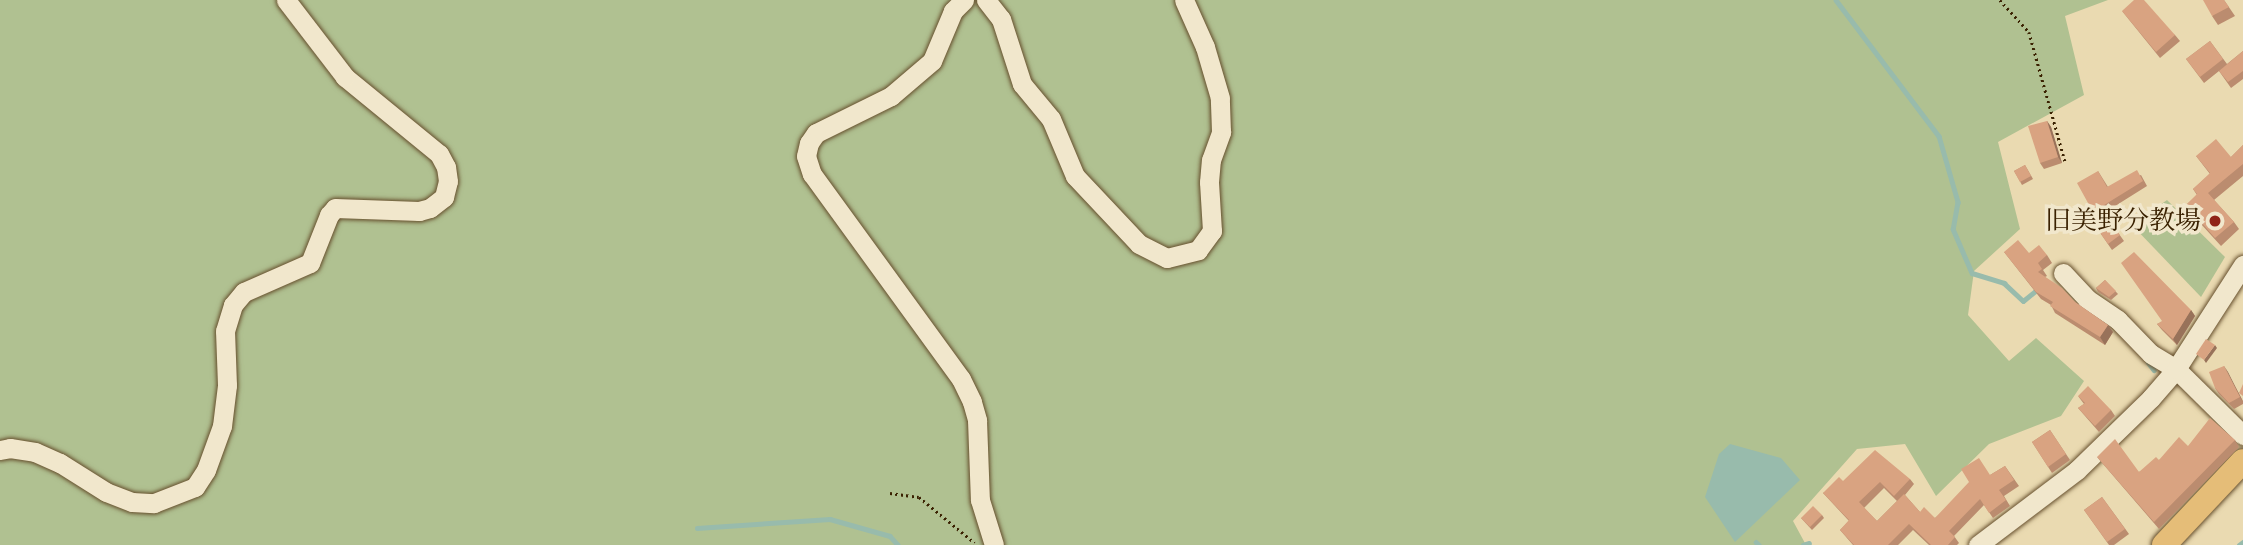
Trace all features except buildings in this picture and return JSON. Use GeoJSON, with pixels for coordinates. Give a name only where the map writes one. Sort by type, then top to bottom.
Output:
{"type":"FeatureCollection","features":[{"type":"Feature","properties":{"kind":"main road"},"geometry":{"type":"LineString","coordinates":[[2164,545],[2243,461]]}},
{"type":"Feature","properties":{"kind":"street"},"geometry":{"type":"LineString","coordinates":[[0,450],[10,448],[35,452],[60,463],[106,492],[132,502],[155,503],[195,487],[206,470],[222,426],[227,385],[225,331],[233,305],[244,292],[310,263],[329,215],[335,208],[419,211],[444,197],[449,181],[439,154],[345,77],[286,0]]}},
{"type":"Feature","properties":{"kind":"street"},"geometry":{"type":"LineString","coordinates":[[964,0],[953,11],[932,61],[891,96],[816,133],[808,143],[806,156],[812,174],[961,379],[977,420],[980,500],[993,545]]}},
{"type":"Feature","properties":{"kind":"street"},"geometry":{"type":"LineString","coordinates":[[986,0],[1001,19],[1022,84],[1051,119],[1075,176],[1139,244],[1167,258],[1199,250],[1212,231],[1209,182],[1212,160],[1221,132],[1220,98],[1205,47],[1184,0]]}},
{"type":"Feature","properties":{"kind":"street"},"geometry":{"type":"LineString","coordinates":[[1978,545],[2077,470],[2133,417],[2176,369],[2243,265]]}},
{"type":"Feature","properties":{"kind":"street"},"geometry":{"type":"LineString","coordinates":[[2063,272],[2087,299],[2118,320],[2151,354],[2176,369],[2243,435]]}},
{"type":"Feature","properties":{"kind":"path"},"geometry":{"type":"LineString","coordinates":[[2000,0],[2029,32],[2066,161]]}},
{"type":"Feature","properties":{"kind":"path"},"geometry":{"type":"LineString","coordinates":[[890,493],[919,497],[978,545]]}},
{"type":"Feature","properties":{"kind":"green space"},"geometry":{"type":"Polygon","coordinates":[[[0,0],[2108,0],[2065,16],[2084,95],[1998,142],[2020,229],[1974,271],[1968,315],[2009,361],[2036,338],[2084,381],[2061,416],[1989,444],[1936,496],[1905,444],[1857,449],[1793,521],[1806,545],[0,545],[0,0]]]}},
{"type":"Feature","properties":{"kind":"green space"},"geometry":{"type":"Polygon","coordinates":[[[2167,200],[2225,257],[2201,297],[2132,225],[2167,200]]]}},
{"type":"Feature","properties":{"kind":"shaded area"},"geometry":{"type":"Polygon","coordinates":[[[1730,444],[1781,458],[1800,480],[1735,542],[1705,497],[1719,454],[1730,444]]]}},
{"type":"Feature","properties":{"kind":"waterway"},"geometry":{"type":"LineString","coordinates":[[1836,0],[1939,136],[1958,202],[1953,229],[1972,273],[2004,283],[2023,301],[2039,288]]}},
{"type":"Feature","properties":{"kind":"waterway"},"geometry":{"type":"LineString","coordinates":[[2148,362],[2154,370]]}},
{"type":"Feature","properties":{"kind":"waterway"},"geometry":{"type":"LineString","coordinates":[[697,528],[830,519],[890,536],[898,545]]}},
{"type":"Feature","properties":{"kind":"waterway"},"geometry":{"type":"LineString","coordinates":[[1756,542],[1759,545]]}},
{"type":"Feature","properties":{"kind":"waterway"},"geometry":{"type":"LineString","coordinates":[[2239,545],[2243,542]]}},
{"type":"Feature","properties":{"kind":"waterway"},"geometry":{"type":"LineString","coordinates":[[1803,545],[1809,543]]}},
{"type":"Feature","properties":{"kind":"place","name":"旧美野分教場"},"geometry":{"type":"Point","coordinates":[2215,221]}}]}
